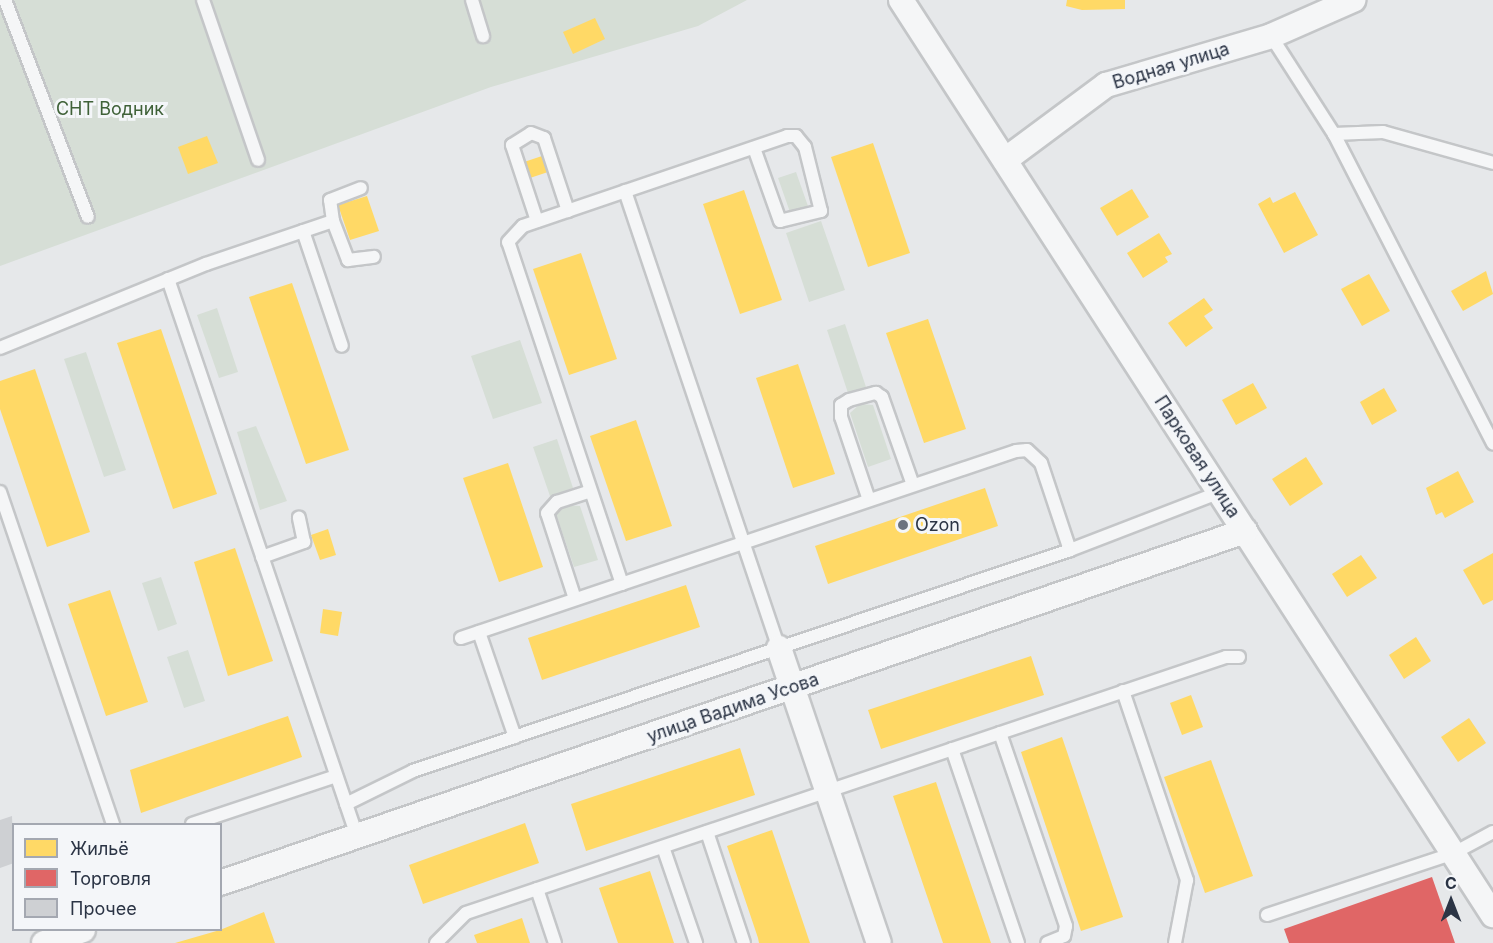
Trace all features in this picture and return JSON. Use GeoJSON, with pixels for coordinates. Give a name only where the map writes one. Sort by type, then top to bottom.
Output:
{"type":"FeatureCollection","features":[{"type":"Feature","properties":{"kind":"street","name":"Парковая улица"},"geometry":{"type":"LineString","coordinates":[[901,0],[1493,915]]}},
{"type":"Feature","properties":{"kind":"street","name":"Водная улица"},"geometry":{"type":"LineString","coordinates":[[1005,160],[1106,85],[1271,36],[1353,0]]}},
{"type":"Feature","properties":{"kind":"street","name":"улица Вадима Усова"},"geometry":{"type":"LineString","coordinates":[[222,882],[1245,531]]}},
{"type":"Feature","properties":{"kind":"street"},"geometry":{"type":"LineString","coordinates":[[779,648],[879,943]]}},
{"type":"Feature","properties":{"kind":"street"},"geometry":{"type":"LineString","coordinates":[[44,943],[81,931]]}},
{"type":"Feature","properties":{"kind":"lane"},"geometry":{"type":"LineString","coordinates":[[5,0],[88,217]]}},
{"type":"Feature","properties":{"kind":"lane"},"geometry":{"type":"LineString","coordinates":[[203,0],[258,160]]}},
{"type":"Feature","properties":{"kind":"lane"},"geometry":{"type":"LineString","coordinates":[[472,0],[483,36]]}},
{"type":"Feature","properties":{"kind":"lane"},"geometry":{"type":"LineString","coordinates":[[1271,36],[1334,134],[1493,443]]}},
{"type":"Feature","properties":{"kind":"lane"},"geometry":{"type":"LineString","coordinates":[[1334,134],[1383,132],[1493,163]]}},
{"type":"Feature","properties":{"kind":"lane"},"geometry":{"type":"LineString","coordinates":[[537,221],[512,145],[531,133],[544,138],[568,211]]}},
{"type":"Feature","properties":{"kind":"lane"},"geometry":{"type":"LineString","coordinates":[[622,584],[509,252],[512,233],[537,221],[788,136],[802,140],[822,211],[780,221],[754,148]]}},
{"type":"Feature","properties":{"kind":"lane"},"geometry":{"type":"LineString","coordinates":[[361,188],[330,200],[333,221],[348,260],[374,257]]}},
{"type":"Feature","properties":{"kind":"lane"},"geometry":{"type":"LineString","coordinates":[[625,191],[779,648]]}},
{"type":"Feature","properties":{"kind":"lane"},"geometry":{"type":"LineString","coordinates":[[0,348],[168,279],[333,221]]}},
{"type":"Feature","properties":{"kind":"lane"},"geometry":{"type":"LineString","coordinates":[[303,231],[342,346]]}},
{"type":"Feature","properties":{"kind":"lane"},"geometry":{"type":"LineString","coordinates":[[168,279],[357,836]]}},
{"type":"Feature","properties":{"kind":"lane"},"geometry":{"type":"LineString","coordinates":[[869,500],[841,417],[841,405],[849,400],[876,393],[882,397],[914,485]]}},
{"type":"Feature","properties":{"kind":"lane"},"geometry":{"type":"LineString","coordinates":[[461,638],[914,485],[1027,450],[1041,463],[1070,550]]}},
{"type":"Feature","properties":{"kind":"lane"},"geometry":{"type":"LineString","coordinates":[[575,599],[547,513],[557,502],[590,490]]}},
{"type":"Feature","properties":{"kind":"lane"},"geometry":{"type":"LineString","coordinates":[[0,492],[111,823]]}},
{"type":"Feature","properties":{"kind":"lane"},"geometry":{"type":"LineString","coordinates":[[346,804],[413,771],[1070,550],[1220,492]]}},
{"type":"Feature","properties":{"kind":"lane"},"geometry":{"type":"LineString","coordinates":[[262,557],[304,542],[299,518]]}},
{"type":"Feature","properties":{"kind":"lane"},"geometry":{"type":"LineString","coordinates":[[479,632],[515,737]]}},
{"type":"Feature","properties":{"kind":"lane"},"geometry":{"type":"LineString","coordinates":[[436,943],[458,917],[1123,691],[1226,657],[1239,657]]}},
{"type":"Feature","properties":{"kind":"lane"},"geometry":{"type":"LineString","coordinates":[[1123,691],[1187,880],[1175,943]]}},
{"type":"Feature","properties":{"kind":"lane"},"geometry":{"type":"LineString","coordinates":[[1000,733],[1065,926],[1064,936],[1047,943]]}},
{"type":"Feature","properties":{"kind":"lane"},"geometry":{"type":"LineString","coordinates":[[952,749],[1018,943]]}},
{"type":"Feature","properties":{"kind":"lane"},"geometry":{"type":"LineString","coordinates":[[198,823],[336,776]]}},
{"type":"Feature","properties":{"kind":"lane"},"geometry":{"type":"LineString","coordinates":[[706,832],[744,943]]}},
{"type":"Feature","properties":{"kind":"lane"},"geometry":{"type":"LineString","coordinates":[[1267,915],[1454,853],[1493,832]]}},
{"type":"Feature","properties":{"kind":"lane"},"geometry":{"type":"LineString","coordinates":[[663,847],[696,943]]}},
{"type":"Feature","properties":{"kind":"lane"},"geometry":{"type":"LineString","coordinates":[[537,889],[555,943]]}},
{"type":"Feature","properties":{"kind":"green space","name":"СНТ Водник"},"geometry":{"type":"Polygon","coordinates":[[[0,0],[747,0],[698,26],[491,87],[0,266],[0,0]]]}},
{"type":"Feature","properties":{"kind":"green space"},"geometry":{"type":"Polygon","coordinates":[[[796,172],[809,209],[791,215],[778,178],[796,172]]]}},
{"type":"Feature","properties":{"kind":"green space"},"geometry":{"type":"Polygon","coordinates":[[[821,221],[845,290],[809,302],[786,233],[821,221]]]}},
{"type":"Feature","properties":{"kind":"green space"},"geometry":{"type":"Polygon","coordinates":[[[217,308],[238,372],[219,378],[197,315],[217,308]]]}},
{"type":"Feature","properties":{"kind":"green space"},"geometry":{"type":"Polygon","coordinates":[[[845,324],[866,387],[848,393],[827,330],[845,324]]]}},
{"type":"Feature","properties":{"kind":"green space"},"geometry":{"type":"Polygon","coordinates":[[[520,340],[542,403],[493,419],[471,356],[520,340]]]}},
{"type":"Feature","properties":{"kind":"green space"},"geometry":{"type":"Polygon","coordinates":[[[86,352],[126,470],[104,477],[64,359],[86,352]]]}},
{"type":"Feature","properties":{"kind":"green space"},"geometry":{"type":"Polygon","coordinates":[[[860,404],[873,405],[891,459],[868,467],[850,413],[860,404]]]}},
{"type":"Feature","properties":{"kind":"green space"},"geometry":{"type":"Polygon","coordinates":[[[256,426],[287,501],[260,510],[237,432],[256,426]]]}},
{"type":"Feature","properties":{"kind":"green space"},"geometry":{"type":"Polygon","coordinates":[[[557,439],[573,488],[550,496],[533,447],[557,439]]]}},
{"type":"Feature","properties":{"kind":"green space"},"geometry":{"type":"Polygon","coordinates":[[[566,505],[580,506],[598,560],[574,567],[556,514],[566,505]]]}},
{"type":"Feature","properties":{"kind":"green space"},"geometry":{"type":"Polygon","coordinates":[[[161,577],[177,624],[158,631],[142,583],[161,577]]]}},
{"type":"Feature","properties":{"kind":"green space"},"geometry":{"type":"Polygon","coordinates":[[[188,650],[205,701],[184,708],[167,657],[188,650]]]}},
{"type":"Feature","properties":{"kind":"building: Жильё"},"geometry":{"type":"Polygon","coordinates":[[[1067,0],[1125,0],[1125,9],[1082,10],[1066,6],[1067,0]]]}},
{"type":"Feature","properties":{"kind":"building: Жильё"},"geometry":{"type":"Polygon","coordinates":[[[595,18],[605,39],[573,54],[563,32],[595,18]]]}},
{"type":"Feature","properties":{"kind":"building: Жильё"},"geometry":{"type":"Polygon","coordinates":[[[207,136],[218,163],[188,174],[178,147],[207,136]]]}},
{"type":"Feature","properties":{"kind":"building: Жильё"},"geometry":{"type":"Polygon","coordinates":[[[873,143],[910,253],[868,267],[831,157],[873,143]]]}},
{"type":"Feature","properties":{"kind":"building: Жильё"},"geometry":{"type":"Polygon","coordinates":[[[545,155],[551,171],[530,178],[524,162],[545,155]]]}},
{"type":"Feature","properties":{"kind":"building: Жильё"},"geometry":{"type":"Polygon","coordinates":[[[1132,189],[1149,217],[1117,236],[1100,208],[1132,189]]]}},
{"type":"Feature","properties":{"kind":"building: Жильё"},"geometry":{"type":"Polygon","coordinates":[[[744,190],[782,300],[740,314],[703,204],[744,190]]]}},
{"type":"Feature","properties":{"kind":"building: Жильё"},"geometry":{"type":"Polygon","coordinates":[[[1295,192],[1318,235],[1284,253],[1258,204],[1270,197],[1273,203],[1295,192]]]}},
{"type":"Feature","properties":{"kind":"building: Жильё"},"geometry":{"type":"Polygon","coordinates":[[[367,196],[379,231],[350,240],[338,205],[367,196]]]}},
{"type":"Feature","properties":{"kind":"building: Жильё"},"geometry":{"type":"Polygon","coordinates":[[[1159,233],[1172,254],[1165,257],[1168,262],[1143,278],[1127,253],[1159,233]]]}},
{"type":"Feature","properties":{"kind":"building: Жильё"},"geometry":{"type":"Polygon","coordinates":[[[581,253],[617,359],[569,375],[533,269],[581,253]]]}},
{"type":"Feature","properties":{"kind":"building: Жильё"},"geometry":{"type":"Polygon","coordinates":[[[1486,271],[1493,294],[1463,311],[1451,291],[1486,271]]]}},
{"type":"Feature","properties":{"kind":"building: Жильё"},"geometry":{"type":"Polygon","coordinates":[[[1369,274],[1390,311],[1362,326],[1341,289],[1369,274]]]}},
{"type":"Feature","properties":{"kind":"building: Жильё"},"geometry":{"type":"Polygon","coordinates":[[[292,283],[349,450],[306,464],[249,297],[292,283]]]}},
{"type":"Feature","properties":{"kind":"building: Жильё"},"geometry":{"type":"Polygon","coordinates":[[[1204,298],[1213,310],[1204,316],[1213,328],[1186,347],[1168,323],[1204,298]]]}},
{"type":"Feature","properties":{"kind":"building: Жильё"},"geometry":{"type":"Polygon","coordinates":[[[928,319],[966,429],[924,443],[886,333],[928,319]]]}},
{"type":"Feature","properties":{"kind":"building: Жильё"},"geometry":{"type":"Polygon","coordinates":[[[161,329],[217,494],[173,509],[117,343],[161,329]]]}},
{"type":"Feature","properties":{"kind":"building: Жильё"},"geometry":{"type":"Polygon","coordinates":[[[798,364],[835,474],[793,488],[756,378],[798,364]]]}},
{"type":"Feature","properties":{"kind":"building: Жильё"},"geometry":{"type":"Polygon","coordinates":[[[35,369],[90,532],[47,547],[0,409],[0,381],[35,369]]]}},
{"type":"Feature","properties":{"kind":"building: Жильё"},"geometry":{"type":"Polygon","coordinates":[[[1253,383],[1267,408],[1236,425],[1222,400],[1253,383]]]}},
{"type":"Feature","properties":{"kind":"building: Жильё"},"geometry":{"type":"Polygon","coordinates":[[[1384,388],[1397,411],[1372,425],[1360,402],[1384,388]]]}},
{"type":"Feature","properties":{"kind":"building: Жильё"},"geometry":{"type":"Polygon","coordinates":[[[636,420],[672,526],[626,541],[590,436],[636,420]]]}},
{"type":"Feature","properties":{"kind":"building: Жильё"},"geometry":{"type":"Polygon","coordinates":[[[1306,457],[1323,484],[1290,506],[1272,479],[1306,457]]]}},
{"type":"Feature","properties":{"kind":"building: Жильё"},"geometry":{"type":"Polygon","coordinates":[[[508,463],[543,567],[499,582],[463,478],[508,463]]]}},
{"type":"Feature","properties":{"kind":"building: Жильё"},"geometry":{"type":"Polygon","coordinates":[[[1458,471],[1474,502],[1445,518],[1442,512],[1436,515],[1426,488],[1458,471]]]}},
{"type":"Feature","properties":{"kind":"building: Жильё"},"geometry":{"type":"Polygon","coordinates":[[[985,488],[998,526],[828,584],[815,546],[985,488]]]}},
{"type":"Feature","properties":{"kind":"building: Жильё"},"geometry":{"type":"Polygon","coordinates":[[[328,529],[336,555],[320,560],[311,535],[328,529]]]}},
{"type":"Feature","properties":{"kind":"building: Жильё"},"geometry":{"type":"Polygon","coordinates":[[[235,548],[273,661],[228,676],[194,562],[235,548]]]}},
{"type":"Feature","properties":{"kind":"building: Жильё"},"geometry":{"type":"Polygon","coordinates":[[[1493,553],[1493,600],[1483,605],[1463,570],[1493,553]]]}},
{"type":"Feature","properties":{"kind":"building: Жильё"},"geometry":{"type":"Polygon","coordinates":[[[1361,555],[1377,578],[1347,597],[1332,574],[1361,555]]]}},
{"type":"Feature","properties":{"kind":"building: Жильё"},"geometry":{"type":"Polygon","coordinates":[[[686,585],[700,627],[542,680],[528,638],[686,585]]]}},
{"type":"Feature","properties":{"kind":"building: Жильё"},"geometry":{"type":"Polygon","coordinates":[[[110,590],[148,702],[106,716],[68,604],[110,590]]]}},
{"type":"Feature","properties":{"kind":"building: Жильё"},"geometry":{"type":"Polygon","coordinates":[[[323,609],[342,612],[338,636],[320,633],[323,609]]]}},
{"type":"Feature","properties":{"kind":"building: Жильё"},"geometry":{"type":"Polygon","coordinates":[[[1416,637],[1431,661],[1404,679],[1389,655],[1416,637]]]}},
{"type":"Feature","properties":{"kind":"building: Жильё"},"geometry":{"type":"Polygon","coordinates":[[[1031,656],[1044,695],[881,749],[868,710],[1031,656]]]}},
{"type":"Feature","properties":{"kind":"building: Жильё"},"geometry":{"type":"Polygon","coordinates":[[[1191,695],[1203,727],[1182,735],[1170,703],[1191,695]]]}},
{"type":"Feature","properties":{"kind":"building: Жильё"},"geometry":{"type":"Polygon","coordinates":[[[288,716],[302,757],[141,813],[130,770],[288,716]]]}},
{"type":"Feature","properties":{"kind":"building: Жильё"},"geometry":{"type":"Polygon","coordinates":[[[1469,718],[1486,743],[1458,762],[1441,737],[1469,718]]]}},
{"type":"Feature","properties":{"kind":"building: Жильё"},"geometry":{"type":"Polygon","coordinates":[[[1062,737],[1123,917],[1081,931],[1021,752],[1062,737]]]}},
{"type":"Feature","properties":{"kind":"building: Жильё"},"geometry":{"type":"Polygon","coordinates":[[[740,748],[755,795],[586,851],[571,804],[740,748]]]}},
{"type":"Feature","properties":{"kind":"building: Жильё"},"geometry":{"type":"Polygon","coordinates":[[[1211,760],[1253,876],[1205,893],[1164,777],[1211,760]]]}},
{"type":"Feature","properties":{"kind":"building: Жильё"},"geometry":{"type":"Polygon","coordinates":[[[936,782],[991,943],[943,943],[893,796],[936,782]]]}},
{"type":"Feature","properties":{"kind":"building: Жильё"},"geometry":{"type":"Polygon","coordinates":[[[525,823],[539,863],[423,904],[409,865],[525,823]]]}},
{"type":"Feature","properties":{"kind":"building: Жильё"},"geometry":{"type":"Polygon","coordinates":[[[772,830],[810,943],[759,943],[727,846],[772,830]]]}},
{"type":"Feature","properties":{"kind":"building: Жильё"},"geometry":{"type":"Polygon","coordinates":[[[650,871],[674,943],[618,943],[599,888],[650,871]]]}},
{"type":"Feature","properties":{"kind":"building: Жильё"},"geometry":{"type":"Polygon","coordinates":[[[264,912],[275,943],[175,943],[222,929],[264,912]]]}},
{"type":"Feature","properties":{"kind":"building: Жильё"},"geometry":{"type":"Polygon","coordinates":[[[522,918],[530,943],[477,943],[474,935],[522,918]]]}},
{"type":"Feature","properties":{"kind":"building: Торговля"},"geometry":{"type":"Polygon","coordinates":[[[1432,877],[1455,943],[1289,943],[1284,929],[1432,877]]]}},
{"type":"Feature","properties":{"kind":"building: Прочее"},"geometry":{"type":"Polygon","coordinates":[[[12,816],[12,864],[0,868],[0,820],[12,816]]]}},
{"type":"Feature","properties":{"kind":"place","name":"Ozon"},"geometry":{"type":"Point","coordinates":[903,525]}}]}
